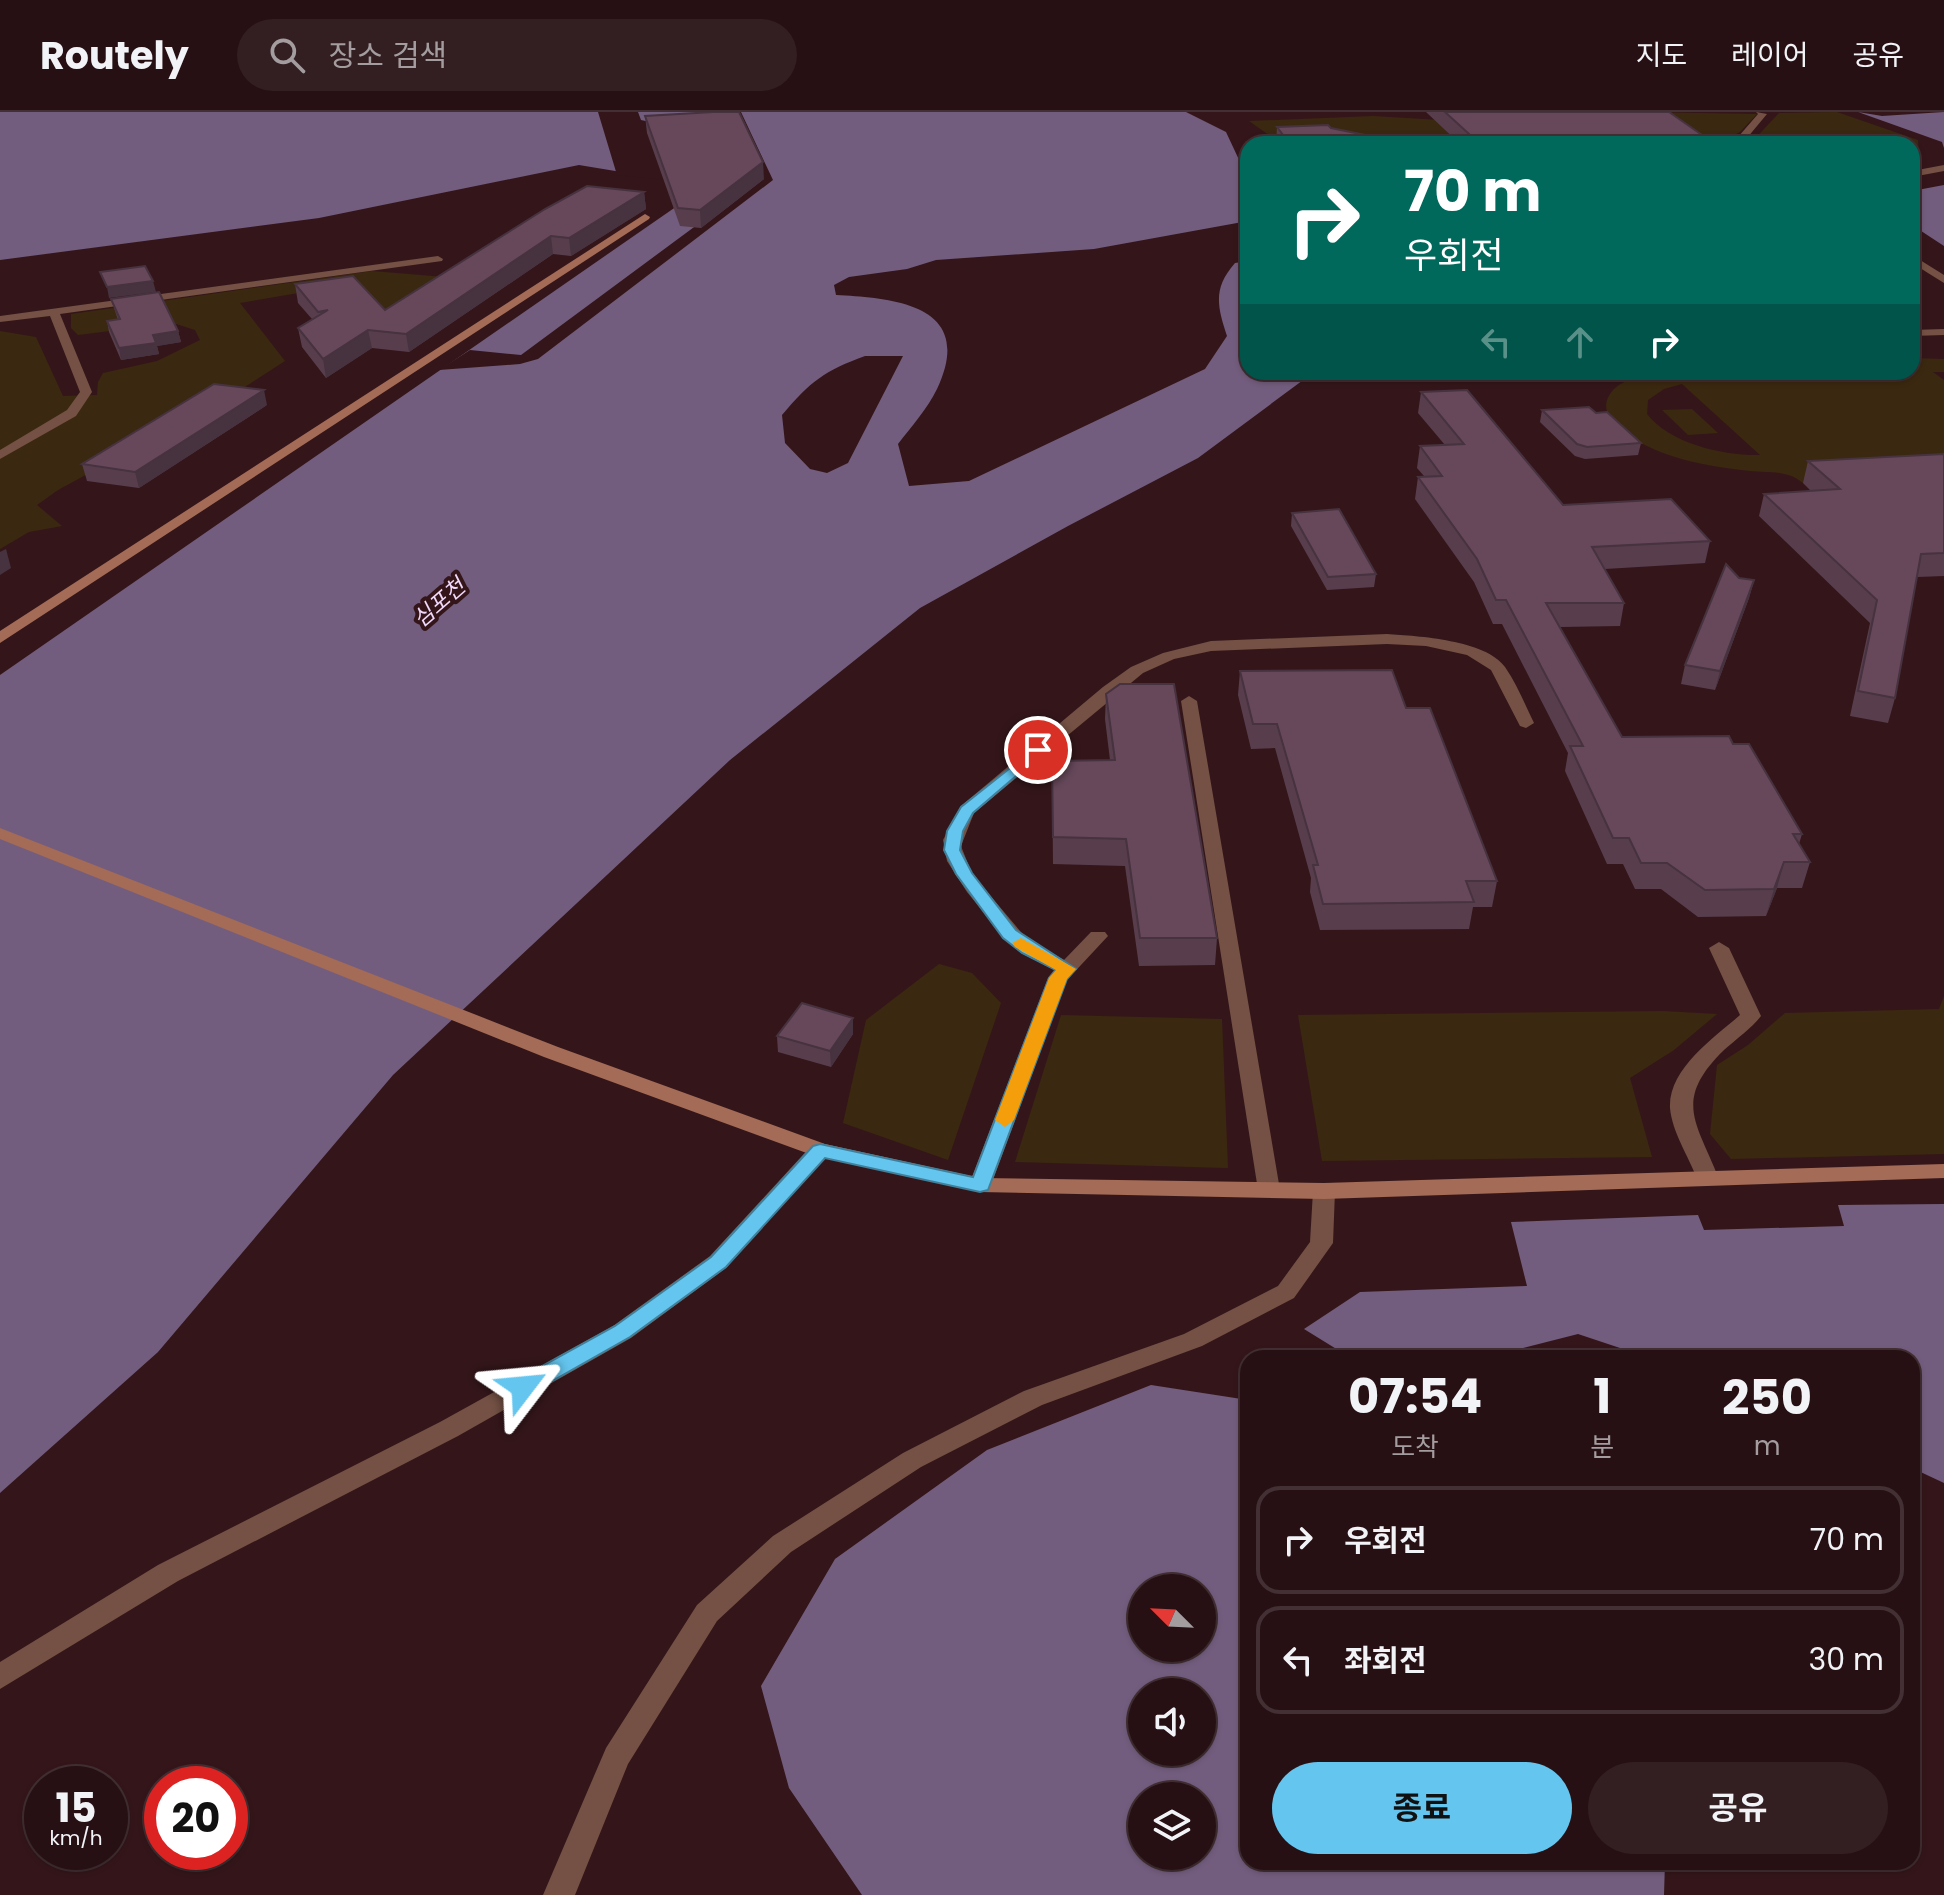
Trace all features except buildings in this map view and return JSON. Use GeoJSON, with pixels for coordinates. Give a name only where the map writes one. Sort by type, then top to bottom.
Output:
{"type":"FeatureCollection","features":[{"type":"Feature","properties":{"kind":"street"},"geometry":{"type":"LineString","coordinates":[[1744,136],[1763,114],[1760,112]]}},
{"type":"Feature","properties":{"kind":"street"},"geometry":{"type":"LineString","coordinates":[[1920,172],[1944,168]]}},
{"type":"Feature","properties":{"kind":"street"},"geometry":{"type":"LineString","coordinates":[[0,638],[645,217]]}},
{"type":"Feature","properties":{"kind":"street"},"geometry":{"type":"LineString","coordinates":[[0,319],[438,259]]}},
{"type":"Feature","properties":{"kind":"street"},"geometry":{"type":"LineString","coordinates":[[1920,264],[1944,280]]}},
{"type":"Feature","properties":{"kind":"street"},"geometry":{"type":"LineString","coordinates":[[0,455],[72,413],[86,392],[54,312]]}},
{"type":"Feature","properties":{"kind":"street"},"geometry":{"type":"LineString","coordinates":[[1920,333],[1944,332]]}},
{"type":"Feature","properties":{"kind":"street"},"geometry":{"type":"LineString","coordinates":[[1067,969],[1029,949],[1009,934],[964,874],[952,850],[955,831],[967,810],[1137,670],[1169,656],[1211,646],[1387,639],[1426,641],[1472,652],[1497,667],[1526,723]]}},
{"type":"Feature","properties":{"kind":"street"},"geometry":{"type":"LineString","coordinates":[[1189,701],[1269,1190]]}},
{"type":"Feature","properties":{"kind":"street"},"geometry":{"type":"LineString","coordinates":[[0,833],[551,1052],[820,1150],[980,1185],[1324,1191],[1944,1171]]}},
{"type":"Feature","properties":{"kind":"street"},"geometry":{"type":"LineString","coordinates":[[980,1185],[1058,978],[1098,936]]}},
{"type":"Feature","properties":{"kind":"street"},"geometry":{"type":"LineString","coordinates":[[1708,1179],[1681,1107],[1690,1078],[1706,1055],[1751,1016],[1719,948]]}},
{"type":"Feature","properties":{"kind":"street"},"geometry":{"type":"LineString","coordinates":[[0,1677],[168,1573],[449,1429],[622,1332],[718,1262],[820,1150]]}},
{"type":"Feature","properties":{"kind":"street"},"geometry":{"type":"LineString","coordinates":[[559,1895],[616,1757],[707,1613],[782,1544],[912,1460],[1033,1398],[1193,1340],[1286,1292],[1321,1243],[1324,1191]]}},
{"type":"Feature","properties":{"kind":"shaded area"},"geometry":{"type":"Polygon","coordinates":[[[1643,112],[1757,114],[1732,136],[1270,136],[1249,121],[1373,116],[1440,120],[1643,112]]]}},
{"type":"Feature","properties":{"kind":"shaded area"},"geometry":{"type":"Polygon","coordinates":[[[1837,112],[1906,136],[1757,136],[1779,113],[1837,112]]]}},
{"type":"Feature","properties":{"kind":"shaded area"},"geometry":{"type":"Polygon","coordinates":[[[372,271],[457,278],[337,355],[334,287],[240,303],[285,361],[231,396],[58,490],[37,505],[62,526],[29,532],[0,549],[0,331],[36,337],[63,396],[97,395],[98,382],[103,373],[157,361],[200,340],[195,330],[173,323],[78,335],[71,328],[71,314],[372,271]]]}},
{"type":"Feature","properties":{"kind":"shaded area"},"geometry":{"type":"Polygon","coordinates":[[[1920,358],[1944,359],[1944,372],[1933,372],[1944,380],[1944,475],[1803,483],[1785,474],[1693,462],[1654,449],[1622,429],[1606,408],[1615,388],[1629,380],[1920,380],[1920,358]],[[1682,384],[1664,389],[1648,400],[1647,414],[1669,433],[1699,446],[1760,455],[1682,384]]]}},
{"type":"Feature","properties":{"kind":"shaded area"},"geometry":{"type":"Polygon","coordinates":[[[1692,409],[1718,433],[1688,435],[1662,410],[1692,409]]]}},
{"type":"Feature","properties":{"kind":"shaded area"},"geometry":{"type":"Polygon","coordinates":[[[939,964],[972,973],[1001,1003],[948,1160],[843,1123],[866,1020],[939,964]]]}},
{"type":"Feature","properties":{"kind":"shaded area"},"geometry":{"type":"Polygon","coordinates":[[[1944,996],[1944,1154],[1731,1159],[1710,1134],[1717,1065],[1748,1045],[1785,1013],[1939,1009],[1944,996]]]}},
{"type":"Feature","properties":{"kind":"shaded area"},"geometry":{"type":"Polygon","coordinates":[[[1663,1011],[1717,1014],[1674,1050],[1630,1078],[1652,1157],[1322,1161],[1298,1015],[1663,1011]]]}},
{"type":"Feature","properties":{"kind":"shaded area"},"geometry":{"type":"Polygon","coordinates":[[[1061,1015],[1222,1019],[1228,1168],[1015,1162],[1061,1015]]]}},
{"type":"Feature","properties":{"kind":"water","name":"심포천"},"geometry":{"type":"Polygon","coordinates":[[[0,112],[1186,112],[1226,132],[1240,162],[1240,222],[1094,249],[936,260],[907,269],[849,277],[834,285],[836,295],[883,299],[924,312],[938,324],[946,340],[946,361],[937,389],[898,444],[909,486],[969,481],[1205,369],[1227,336],[1219,298],[1223,281],[1235,263],[1240,262],[1240,380],[1303,380],[1198,458],[920,608],[730,760],[393,1075],[158,1352],[0,1493],[0,675],[706,186],[579,165],[319,218],[0,260],[0,112]],[[865,356],[839,367],[819,378],[782,415],[785,443],[810,469],[827,473],[848,463],[903,356],[865,356]]]}},
{"type":"Feature","properties":{"kind":"water"},"geometry":{"type":"Polygon","coordinates":[[[1858,112],[1882,116],[1944,112],[1944,148],[1942,142],[1858,112]]]}},
{"type":"Feature","properties":{"kind":"water"},"geometry":{"type":"Polygon","coordinates":[[[1944,185],[1944,246],[1920,230],[1920,190],[1944,185]]]}},
{"type":"Feature","properties":{"kind":"water"},"geometry":{"type":"Polygon","coordinates":[[[1944,1204],[1944,1483],[1920,1472],[1920,1350],[1626,1350],[1578,1334],[1515,1350],[1338,1350],[1304,1329],[1360,1292],[1527,1286],[1511,1222],[1698,1215],[1704,1230],[1844,1226],[1838,1205],[1944,1204]]]}},
{"type":"Feature","properties":{"kind":"water"},"geometry":{"type":"Polygon","coordinates":[[[1151,1385],[1240,1399],[1240,1870],[1665,1870],[1664,1895],[862,1895],[789,1788],[761,1686],[835,1559],[987,1450],[1151,1385]]]}},
{"type":"Feature","properties":{"kind":"pier"},"geometry":{"type":"Polygon","coordinates":[[[598,112],[638,112],[641,120],[650,122],[675,181],[617,175],[598,112]]]}},
{"type":"Feature","properties":{"kind":"pier"},"geometry":{"type":"Polygon","coordinates":[[[730,112],[741,112],[773,180],[538,359],[520,364],[439,370],[470,350],[521,355],[755,182],[730,112]]]}},
{"type":"Feature","properties":{"kind":"slow traffic"},"geometry":{"type":"LineString","coordinates":[[1005,1120],[1058,978],[1067,969],[1021,943]]}},
{"type":"Feature","properties":{"kind":"route"},"geometry":{"type":"LineString","coordinates":[[523,1387],[622,1332],[718,1262],[820,1150],[980,1185],[1058,978],[1067,969],[1029,949],[1009,934],[964,874],[952,850],[955,831],[967,810],[1038,750]]}}]}
